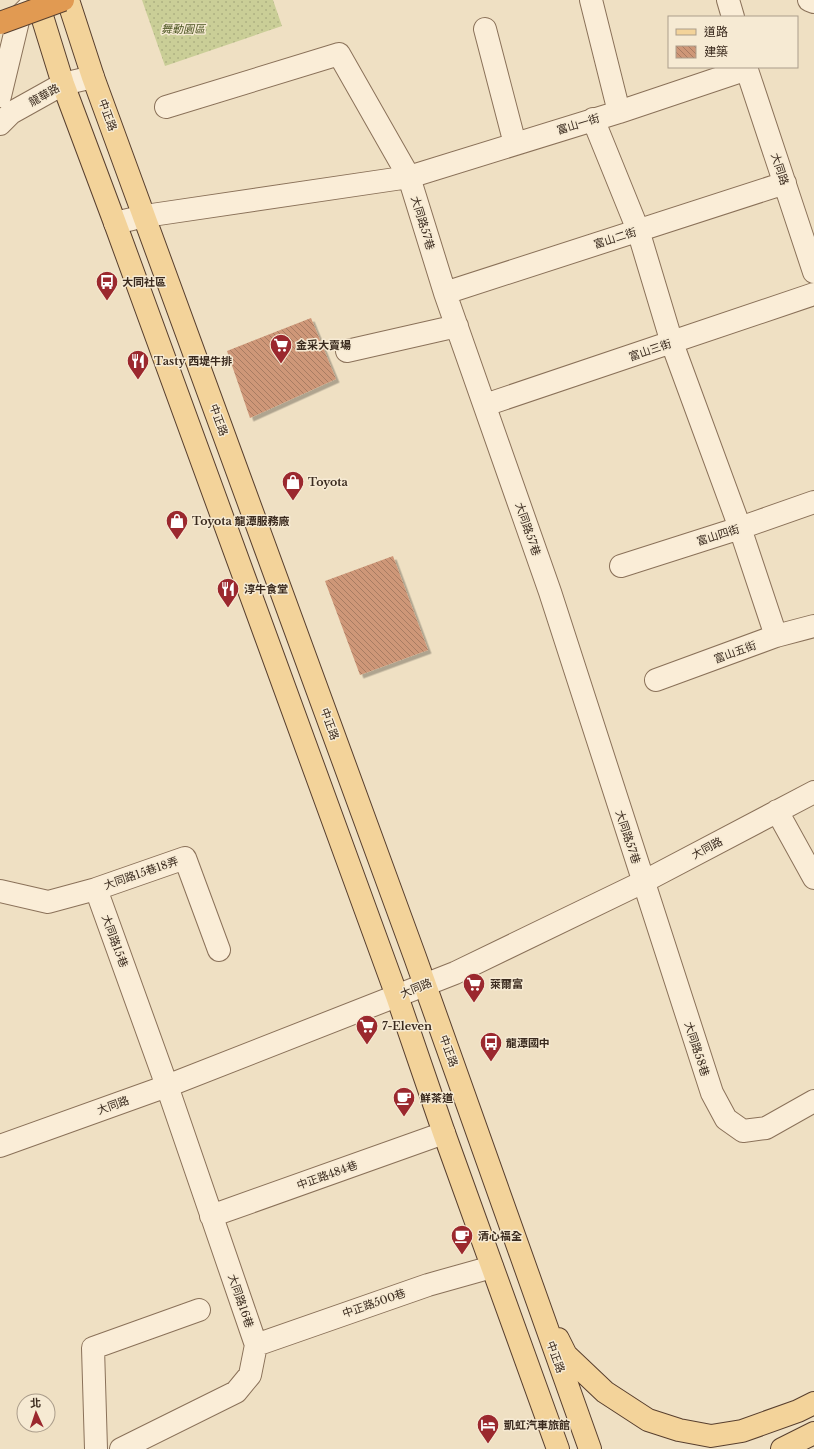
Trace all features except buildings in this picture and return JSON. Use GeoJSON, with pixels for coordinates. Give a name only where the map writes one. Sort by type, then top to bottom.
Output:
{"type":"FeatureCollection","features":[{"type":"Feature","properties":{"kind":"highway"},"geometry":{"type":"LineString","coordinates":[[0,23],[63,0]]}},
{"type":"Feature","properties":{"kind":"main road"},"geometry":{"type":"LineString","coordinates":[[36,0],[63,84],[397,996],[444,1133],[558,1449]]}},
{"type":"Feature","properties":{"kind":"main road","name":"中正路"},"geometry":{"type":"LineString","coordinates":[[68,0],[93,76],[415,957],[531,1288],[590,1449]]}},
{"type":"Feature","properties":{"kind":"main road"},"geometry":{"type":"LineString","coordinates":[[531,1288],[566,1355],[606,1392],[648,1420],[679,1430],[711,1436],[742,1431],[798,1411],[814,1403]]}},
{"type":"Feature","properties":{"kind":"main road"},"geometry":{"type":"LineString","coordinates":[[782,1449],[814,1433]]}},
{"type":"Feature","properties":{"kind":"street"},"geometry":{"type":"LineString","coordinates":[[0,96],[19,17],[36,0]]}},
{"type":"Feature","properties":{"kind":"street"},"geometry":{"type":"LineString","coordinates":[[591,0],[619,112]]}},
{"type":"Feature","properties":{"kind":"street"},"geometry":{"type":"LineString","coordinates":[[728,0],[733,16]]}},
{"type":"Feature","properties":{"kind":"street"},"geometry":{"type":"LineString","coordinates":[[809,0],[814,2]]}},
{"type":"Feature","properties":{"kind":"street"},"geometry":{"type":"LineString","coordinates":[[485,29],[515,144]]}},
{"type":"Feature","properties":{"kind":"street","name":"大同路57巷"},"geometry":{"type":"LineString","coordinates":[[166,107],[339,54],[409,177],[456,326],[550,592],[643,882]]}},
{"type":"Feature","properties":{"kind":"street","name":"富山一街"},"geometry":{"type":"LineString","coordinates":[[115,223],[145,216],[409,177],[619,112],[746,68]]}},
{"type":"Feature","properties":{"kind":"street","name":"大同路"},"geometry":{"type":"LineString","coordinates":[[746,68],[814,272]]}},
{"type":"Feature","properties":{"kind":"street","name":"龍華路"},"geometry":{"type":"LineString","coordinates":[[0,124],[11,113],[63,84],[93,76]]}},
{"type":"Feature","properties":{"kind":"street"},"geometry":{"type":"LineString","coordinates":[[594,119],[638,230],[672,343],[740,528],[776,636]]}},
{"type":"Feature","properties":{"kind":"street","name":"富山二街"},"geometry":{"type":"LineString","coordinates":[[445,293],[785,183]]}},
{"type":"Feature","properties":{"kind":"street","name":"富山三街"},"geometry":{"type":"LineString","coordinates":[[485,405],[814,294]]}},
{"type":"Feature","properties":{"kind":"street"},"geometry":{"type":"LineString","coordinates":[[347,351],[456,326]]}},
{"type":"Feature","properties":{"kind":"street","name":"富山四街"},"geometry":{"type":"LineString","coordinates":[[621,566],[740,528],[814,502]]}},
{"type":"Feature","properties":{"kind":"street","name":"富山五街"},"geometry":{"type":"LineString","coordinates":[[656,680],[776,636],[814,626]]}},
{"type":"Feature","properties":{"kind":"street","name":"大同路"},"geometry":{"type":"LineString","coordinates":[[0,1146],[167,1086],[455,973],[643,882],[814,792]]}},
{"type":"Feature","properties":{"kind":"street"},"geometry":{"type":"LineString","coordinates":[[776,811],[814,878]]}},
{"type":"Feature","properties":{"kind":"street","name":"大同路15巷18弄"},"geometry":{"type":"LineString","coordinates":[[96,889],[185,858],[220,950]]}},
{"type":"Feature","properties":{"kind":"street","name":"大同路58巷"},"geometry":{"type":"LineString","coordinates":[[643,882],[712,1093],[726,1119],[743,1130],[766,1128],[814,1101]]}},
{"type":"Feature","properties":{"kind":"street"},"geometry":{"type":"LineString","coordinates":[[0,891],[48,902],[96,889]]}},
{"type":"Feature","properties":{"kind":"street","name":"大同路15巷"},"geometry":{"type":"LineString","coordinates":[[96,889],[167,1086]]}},
{"type":"Feature","properties":{"kind":"street","name":"大同路16巷"},"geometry":{"type":"LineString","coordinates":[[167,1086],[256,1345]]}},
{"type":"Feature","properties":{"kind":"street","name":"中正路484巷"},"geometry":{"type":"LineString","coordinates":[[211,1216],[444,1133]]}},
{"type":"Feature","properties":{"kind":"street","name":"中正路500巷"},"geometry":{"type":"LineString","coordinates":[[256,1345],[428,1284],[492,1267]]}},
{"type":"Feature","properties":{"kind":"street"},"geometry":{"type":"LineString","coordinates":[[96,1449],[92,1348],[199,1310]]}},
{"type":"Feature","properties":{"kind":"street"},"geometry":{"type":"LineString","coordinates":[[121,1449],[236,1392],[250,1374],[256,1345]]}},
{"type":"Feature","properties":{"kind":"green space","name":"舞動園區"},"geometry":{"type":"Polygon","coordinates":[[[142,0],[273,0],[282,26],[165,66],[142,0]]]}},
{"type":"Feature","properties":{"kind":"place","name":"大同社區"},"geometry":{"type":"Point","coordinates":[107,302]}},
{"type":"Feature","properties":{"kind":"place","name":"金采大賣場"},"geometry":{"type":"Point","coordinates":[281,364]}},
{"type":"Feature","properties":{"kind":"place","name":"Tasty 西堤牛排"},"geometry":{"type":"Point","coordinates":[138,380]}},
{"type":"Feature","properties":{"kind":"place","name":"Toyota"},"geometry":{"type":"Point","coordinates":[293,502]}},
{"type":"Feature","properties":{"kind":"place","name":"Toyota 龍潭服務廠"},"geometry":{"type":"Point","coordinates":[177,540]}},
{"type":"Feature","properties":{"kind":"place","name":"淳牛食堂"},"geometry":{"type":"Point","coordinates":[228,608]}},
{"type":"Feature","properties":{"kind":"place","name":"萊爾富"},"geometry":{"type":"Point","coordinates":[474,1004]}},
{"type":"Feature","properties":{"kind":"place","name":"7-Eleven"},"geometry":{"type":"Point","coordinates":[367,1046]}},
{"type":"Feature","properties":{"kind":"place","name":"龍潭國中"},"geometry":{"type":"Point","coordinates":[491,1062]}},
{"type":"Feature","properties":{"kind":"place","name":"鮮茶道"},"geometry":{"type":"Point","coordinates":[404,1118]}},
{"type":"Feature","properties":{"kind":"place","name":"清心福全"},"geometry":{"type":"Point","coordinates":[462,1256]}},
{"type":"Feature","properties":{"kind":"place","name":"凱虹汽車旅館"},"geometry":{"type":"Point","coordinates":[488,1444]}}]}
